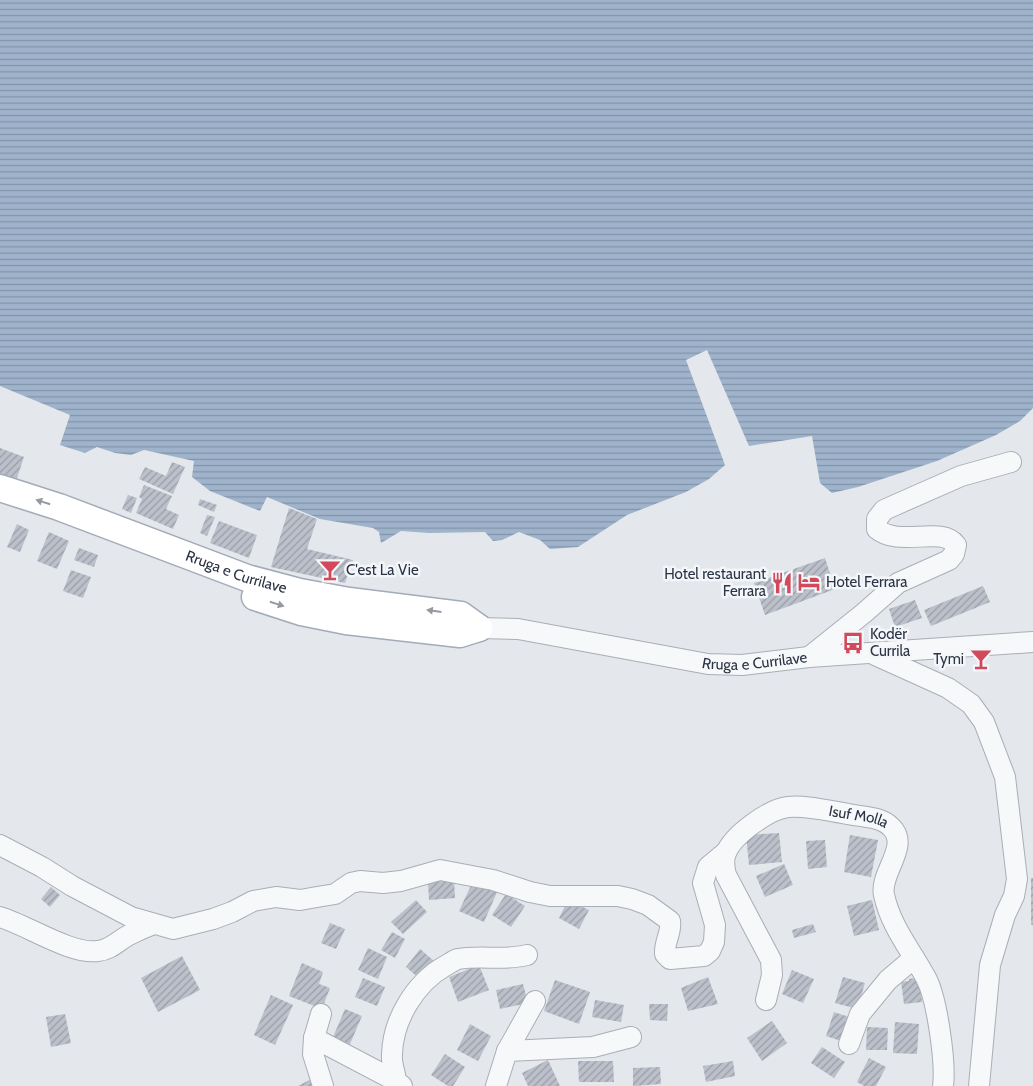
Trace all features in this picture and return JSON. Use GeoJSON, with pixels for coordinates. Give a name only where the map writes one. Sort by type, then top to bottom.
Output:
{"type":"FeatureCollection","features":[{"type":"Feature","properties":{"kind":"main road","name":"Rruga e Currilave"},"geometry":{"type":"LineString","coordinates":[[0,488],[59,507],[247,578],[300,592],[461,615],[478,628]]}},
{"type":"Feature","properties":{"kind":"main road","name":"Rruga e Currilave"},"geometry":{"type":"LineString","coordinates":[[0,506],[125,548],[237,591],[301,612],[346,621],[460,634],[478,628]]}},
{"type":"Feature","properties":{"kind":"street"},"geometry":{"type":"LineString","coordinates":[[809,657],[898,583],[949,560],[954,554],[956,545],[952,540],[942,536],[918,538],[884,535],[877,529],[877,519],[884,510],[961,476],[1011,462]]}},
{"type":"Feature","properties":{"kind":"street","name":"Rruga e Currilave"},"geometry":{"type":"LineString","coordinates":[[478,628],[518,629],[708,664],[742,665],[809,657],[1033,642]]}},
{"type":"Feature","properties":{"kind":"street"},"geometry":{"type":"LineString","coordinates":[[871,653],[948,688],[970,704],[984,722],[1005,777],[1017,879],[1014,896],[1005,915],[990,965],[979,1086]]}},
{"type":"Feature","properties":{"kind":"street","name":"Isuf Molla"},"geometry":{"type":"LineString","coordinates":[[726,852],[732,841],[763,816],[786,807],[800,807],[878,819],[891,827],[897,838],[896,854],[883,892],[898,934],[928,980],[938,1028],[944,1078],[942,1086]]}},
{"type":"Feature","properties":{"kind":"street"},"geometry":{"type":"LineString","coordinates":[[0,845],[131,917],[173,929],[219,916],[253,901],[276,897],[308,899],[335,894],[351,883],[360,881],[383,883],[401,881],[440,870],[493,880],[530,892],[550,896],[618,896],[632,899],[648,906],[670,920],[671,926],[664,946],[665,954],[670,959],[704,956],[710,951],[714,942],[715,925],[703,883],[708,868],[726,852]]}},
{"type":"Feature","properties":{"kind":"street"},"geometry":{"type":"LineString","coordinates":[[726,852],[723,863],[726,875],[771,960],[772,975],[766,1000]]}},
{"type":"Feature","properties":{"kind":"street"},"geometry":{"type":"LineString","coordinates":[[0,917],[16,921],[74,948],[98,951],[110,947],[128,935],[154,924]]}},
{"type":"Feature","properties":{"kind":"street"},"geometry":{"type":"LineString","coordinates":[[399,1083],[392,1055],[395,1031],[404,1010],[419,987],[437,970],[456,959],[515,958],[527,955]]}},
{"type":"Feature","properties":{"kind":"street"},"geometry":{"type":"LineString","coordinates":[[849,1044],[860,1014],[888,980],[914,958]]}},
{"type":"Feature","properties":{"kind":"street"},"geometry":{"type":"LineString","coordinates":[[496,1086],[507,1051],[535,1001]]}},
{"type":"Feature","properties":{"kind":"street"},"geometry":{"type":"LineString","coordinates":[[321,1014],[314,1038],[313,1054],[323,1086]]}},
{"type":"Feature","properties":{"kind":"street"},"geometry":{"type":"LineString","coordinates":[[507,1051],[592,1047],[631,1037]]}},
{"type":"Feature","properties":{"kind":"street"},"geometry":{"type":"LineString","coordinates":[[314,1038],[399,1083]]}},
{"type":"Feature","properties":{"kind":"water"},"geometry":{"type":"Polygon","coordinates":[[[0,0],[1033,0],[1033,408],[1020,421],[996,435],[937,461],[858,487],[832,493],[820,483],[812,436],[749,446],[707,350],[686,360],[725,465],[709,479],[686,492],[627,515],[578,547],[550,549],[540,540],[519,532],[502,540],[493,541],[485,532],[429,533],[401,531],[381,543],[379,532],[373,528],[320,519],[267,497],[260,511],[210,491],[192,477],[194,461],[144,450],[131,455],[115,453],[97,447],[85,453],[60,445],[70,415],[0,386],[0,0]]]}},
{"type":"Feature","properties":{"kind":"building"},"geometry":{"type":"Polygon","coordinates":[[[0,448],[24,457],[16,481],[0,475],[0,448]]]}},
{"type":"Feature","properties":{"kind":"building"},"geometry":{"type":"Polygon","coordinates":[[[172,462],[185,467],[173,494],[139,479],[145,467],[166,476],[172,462]]]}},
{"type":"Feature","properties":{"kind":"building"},"geometry":{"type":"Polygon","coordinates":[[[144,485],[172,496],[166,509],[179,515],[173,529],[136,513],[142,499],[139,497],[144,485]]]}},
{"type":"Feature","properties":{"kind":"building"},"geometry":{"type":"Polygon","coordinates":[[[128,495],[137,498],[131,513],[122,509],[128,495]]]}},
{"type":"Feature","properties":{"kind":"building"},"geometry":{"type":"Polygon","coordinates":[[[200,499],[217,505],[214,512],[198,505],[200,499]]]}},
{"type":"Feature","properties":{"kind":"building"},"geometry":{"type":"Polygon","coordinates":[[[289,508],[317,519],[307,549],[353,560],[345,583],[271,567],[289,508]]]}},
{"type":"Feature","properties":{"kind":"building"},"geometry":{"type":"Polygon","coordinates":[[[207,515],[215,517],[207,536],[200,533],[207,515]]]}},
{"type":"Feature","properties":{"kind":"building"},"geometry":{"type":"Polygon","coordinates":[[[219,521],[257,535],[249,558],[210,543],[219,521]]]}},
{"type":"Feature","properties":{"kind":"building"},"geometry":{"type":"Polygon","coordinates":[[[17,524],[29,530],[20,552],[7,547],[17,524]]]}},
{"type":"Feature","properties":{"kind":"building"},"geometry":{"type":"Polygon","coordinates":[[[49,532],[69,541],[57,569],[37,561],[49,532]]]}},
{"type":"Feature","properties":{"kind":"building"},"geometry":{"type":"Polygon","coordinates":[[[79,548],[98,555],[94,567],[74,560],[79,548]]]}},
{"type":"Feature","properties":{"kind":"building"},"geometry":{"type":"Polygon","coordinates":[[[825,558],[835,589],[765,615],[754,583],[825,558]]]}},
{"type":"Feature","properties":{"kind":"building"},"geometry":{"type":"Polygon","coordinates":[[[71,570],[91,577],[83,598],[63,591],[71,570]]]}},
{"type":"Feature","properties":{"kind":"building"},"geometry":{"type":"Polygon","coordinates":[[[983,586],[990,602],[931,626],[924,610],[983,586]]]}},
{"type":"Feature","properties":{"kind":"building"},"geometry":{"type":"Polygon","coordinates":[[[915,600],[922,618],[895,627],[889,609],[915,600]]]}},
{"type":"Feature","properties":{"kind":"building"},"geometry":{"type":"Polygon","coordinates":[[[779,833],[782,862],[749,865],[746,835],[779,833]]]}},
{"type":"Feature","properties":{"kind":"building"},"geometry":{"type":"Polygon","coordinates":[[[850,835],[878,840],[871,877],[844,872],[850,835]]]}},
{"type":"Feature","properties":{"kind":"building"},"geometry":{"type":"Polygon","coordinates":[[[825,840],[827,867],[808,869],[806,841],[825,840]]]}},
{"type":"Feature","properties":{"kind":"building"},"geometry":{"type":"Polygon","coordinates":[[[784,864],[793,885],[765,897],[756,876],[784,864]]]}},
{"type":"Feature","properties":{"kind":"building"},"geometry":{"type":"Polygon","coordinates":[[[1031,878],[1033,878],[1033,925],[1031,925],[1031,878]]]}},
{"type":"Feature","properties":{"kind":"building"},"geometry":{"type":"Polygon","coordinates":[[[474,879],[498,890],[484,922],[459,911],[474,879]]]}},
{"type":"Feature","properties":{"kind":"building"},"geometry":{"type":"Polygon","coordinates":[[[454,880],[455,898],[429,900],[428,882],[454,880]]]}},
{"type":"Feature","properties":{"kind":"building"},"geometry":{"type":"Polygon","coordinates":[[[51,887],[60,895],[50,907],[41,899],[51,887]]]}},
{"type":"Feature","properties":{"kind":"building"},"geometry":{"type":"Polygon","coordinates":[[[506,894],[525,906],[511,927],[492,915],[506,894]]]}},
{"type":"Feature","properties":{"kind":"building"},"geometry":{"type":"Polygon","coordinates":[[[416,900],[427,912],[403,934],[391,922],[416,900]]]}},
{"type":"Feature","properties":{"kind":"building"},"geometry":{"type":"Polygon","coordinates":[[[568,900],[589,910],[579,929],[559,918],[568,900]]]}},
{"type":"Feature","properties":{"kind":"building"},"geometry":{"type":"Polygon","coordinates":[[[872,900],[879,930],[854,936],[847,906],[872,900]]]}},
{"type":"Feature","properties":{"kind":"building"},"geometry":{"type":"Polygon","coordinates":[[[330,923],[345,929],[336,949],[321,943],[330,923]]]}},
{"type":"Feature","properties":{"kind":"building"},"geometry":{"type":"Polygon","coordinates":[[[813,924],[816,932],[794,938],[792,930],[813,924]]]}},
{"type":"Feature","properties":{"kind":"building"},"geometry":{"type":"Polygon","coordinates":[[[392,932],[405,939],[395,958],[381,950],[392,932]]]}},
{"type":"Feature","properties":{"kind":"building"},"geometry":{"type":"Polygon","coordinates":[[[368,948],[387,957],[378,979],[358,970],[368,948]]]}},
{"type":"Feature","properties":{"kind":"building"},"geometry":{"type":"Polygon","coordinates":[[[420,949],[434,961],[420,979],[406,967],[420,949]]]}},
{"type":"Feature","properties":{"kind":"building"},"geometry":{"type":"Polygon","coordinates":[[[182,956],[200,990],[158,1012],[141,978],[182,956]]]}},
{"type":"Feature","properties":{"kind":"building"},"geometry":{"type":"Polygon","coordinates":[[[302,963],[323,972],[319,984],[330,988],[322,1009],[289,996],[302,963]]]}},
{"type":"Feature","properties":{"kind":"building"},"geometry":{"type":"Polygon","coordinates":[[[479,965],[489,990],[458,1002],[449,977],[479,965]]]}},
{"type":"Feature","properties":{"kind":"building"},"geometry":{"type":"Polygon","coordinates":[[[792,970],[814,979],[803,1003],[782,994],[792,970]]]}},
{"type":"Feature","properties":{"kind":"building"},"geometry":{"type":"Polygon","coordinates":[[[708,977],[718,1004],[688,1011],[681,988],[708,977]]]}},
{"type":"Feature","properties":{"kind":"building"},"geometry":{"type":"Polygon","coordinates":[[[843,977],[865,983],[857,1009],[835,1003],[843,977]]]}},
{"type":"Feature","properties":{"kind":"building"},"geometry":{"type":"Polygon","coordinates":[[[922,977],[925,994],[921,994],[922,1002],[904,1004],[901,982],[922,977]]]}},
{"type":"Feature","properties":{"kind":"building"},"geometry":{"type":"Polygon","coordinates":[[[363,978],[385,987],[377,1006],[355,997],[363,978]]]}},
{"type":"Feature","properties":{"kind":"building"},"geometry":{"type":"Polygon","coordinates":[[[555,980],[590,992],[579,1024],[544,1011],[555,980]]]}},
{"type":"Feature","properties":{"kind":"building"},"geometry":{"type":"Polygon","coordinates":[[[523,984],[528,1003],[500,1009],[496,990],[523,984]]]}},
{"type":"Feature","properties":{"kind":"building"},"geometry":{"type":"Polygon","coordinates":[[[271,995],[293,1005],[275,1045],[254,1035],[271,995]]]}},
{"type":"Feature","properties":{"kind":"building"},"geometry":{"type":"Polygon","coordinates":[[[595,1000],[624,1005],[621,1022],[592,1017],[595,1000]]]}},
{"type":"Feature","properties":{"kind":"building"},"geometry":{"type":"Polygon","coordinates":[[[649,1004],[668,1004],[667,1021],[650,1020],[649,1004]]]}},
{"type":"Feature","properties":{"kind":"building"},"geometry":{"type":"Polygon","coordinates":[[[345,1009],[362,1016],[347,1051],[330,1044],[345,1009]]]}},
{"type":"Feature","properties":{"kind":"building"},"geometry":{"type":"Polygon","coordinates":[[[834,1012],[852,1018],[844,1042],[826,1036],[834,1012]]]}},
{"type":"Feature","properties":{"kind":"building"},"geometry":{"type":"Polygon","coordinates":[[[65,1014],[71,1043],[51,1047],[46,1017],[65,1014]]]}},
{"type":"Feature","properties":{"kind":"building"},"geometry":{"type":"Polygon","coordinates":[[[772,1021],[787,1043],[762,1061],[747,1038],[772,1021]]]}},
{"type":"Feature","properties":{"kind":"building"},"geometry":{"type":"Polygon","coordinates":[[[895,1022],[919,1024],[917,1054],[893,1053],[895,1022]]]}},
{"type":"Feature","properties":{"kind":"building"},"geometry":{"type":"Polygon","coordinates":[[[470,1024],[491,1036],[478,1061],[457,1050],[470,1024]]]}},
{"type":"Feature","properties":{"kind":"building"},"geometry":{"type":"Polygon","coordinates":[[[867,1027],[888,1028],[887,1050],[866,1050],[867,1027]]]}},
{"type":"Feature","properties":{"kind":"building"},"geometry":{"type":"Polygon","coordinates":[[[822,1047],[845,1062],[834,1078],[811,1063],[822,1047]]]}},
{"type":"Feature","properties":{"kind":"building"},"geometry":{"type":"Polygon","coordinates":[[[445,1054],[465,1067],[453,1086],[448,1086],[431,1075],[445,1054]]]}},
{"type":"Feature","properties":{"kind":"building"},"geometry":{"type":"Polygon","coordinates":[[[869,1058],[886,1067],[876,1086],[864,1086],[857,1082],[869,1058]]]}},
{"type":"Feature","properties":{"kind":"building"},"geometry":{"type":"Polygon","coordinates":[[[548,1060],[560,1086],[528,1086],[522,1073],[548,1060]]]}},
{"type":"Feature","properties":{"kind":"building"},"geometry":{"type":"Polygon","coordinates":[[[578,1061],[613,1061],[614,1082],[579,1082],[578,1061]]]}},
{"type":"Feature","properties":{"kind":"building"},"geometry":{"type":"Polygon","coordinates":[[[733,1061],[735,1076],[706,1082],[703,1066],[733,1061]]]}},
{"type":"Feature","properties":{"kind":"building"},"geometry":{"type":"Polygon","coordinates":[[[660,1067],[661,1084],[633,1086],[633,1068],[660,1067]]]}},
{"type":"Feature","properties":{"kind":"building"},"geometry":{"type":"Polygon","coordinates":[[[315,1077],[319,1086],[298,1086],[315,1077]]]}},
{"type":"Feature","properties":{"kind":"place","name":"C'est La Vie"},"geometry":{"type":"Point","coordinates":[330,570]}},
{"type":"Feature","properties":{"kind":"place","name":"Hotel Ferrara"},"geometry":{"type":"Point","coordinates":[809,582]}},
{"type":"Feature","properties":{"kind":"place","name":"Hotel restaurant Ferrara"},"geometry":{"type":"Point","coordinates":[782,583]}},
{"type":"Feature","properties":{"kind":"place","name":"Kodër Currila"},"geometry":{"type":"Point","coordinates":[853,643]}},
{"type":"Feature","properties":{"kind":"place","name":"Tymi"},"geometry":{"type":"Point","coordinates":[981,659]}}]}
